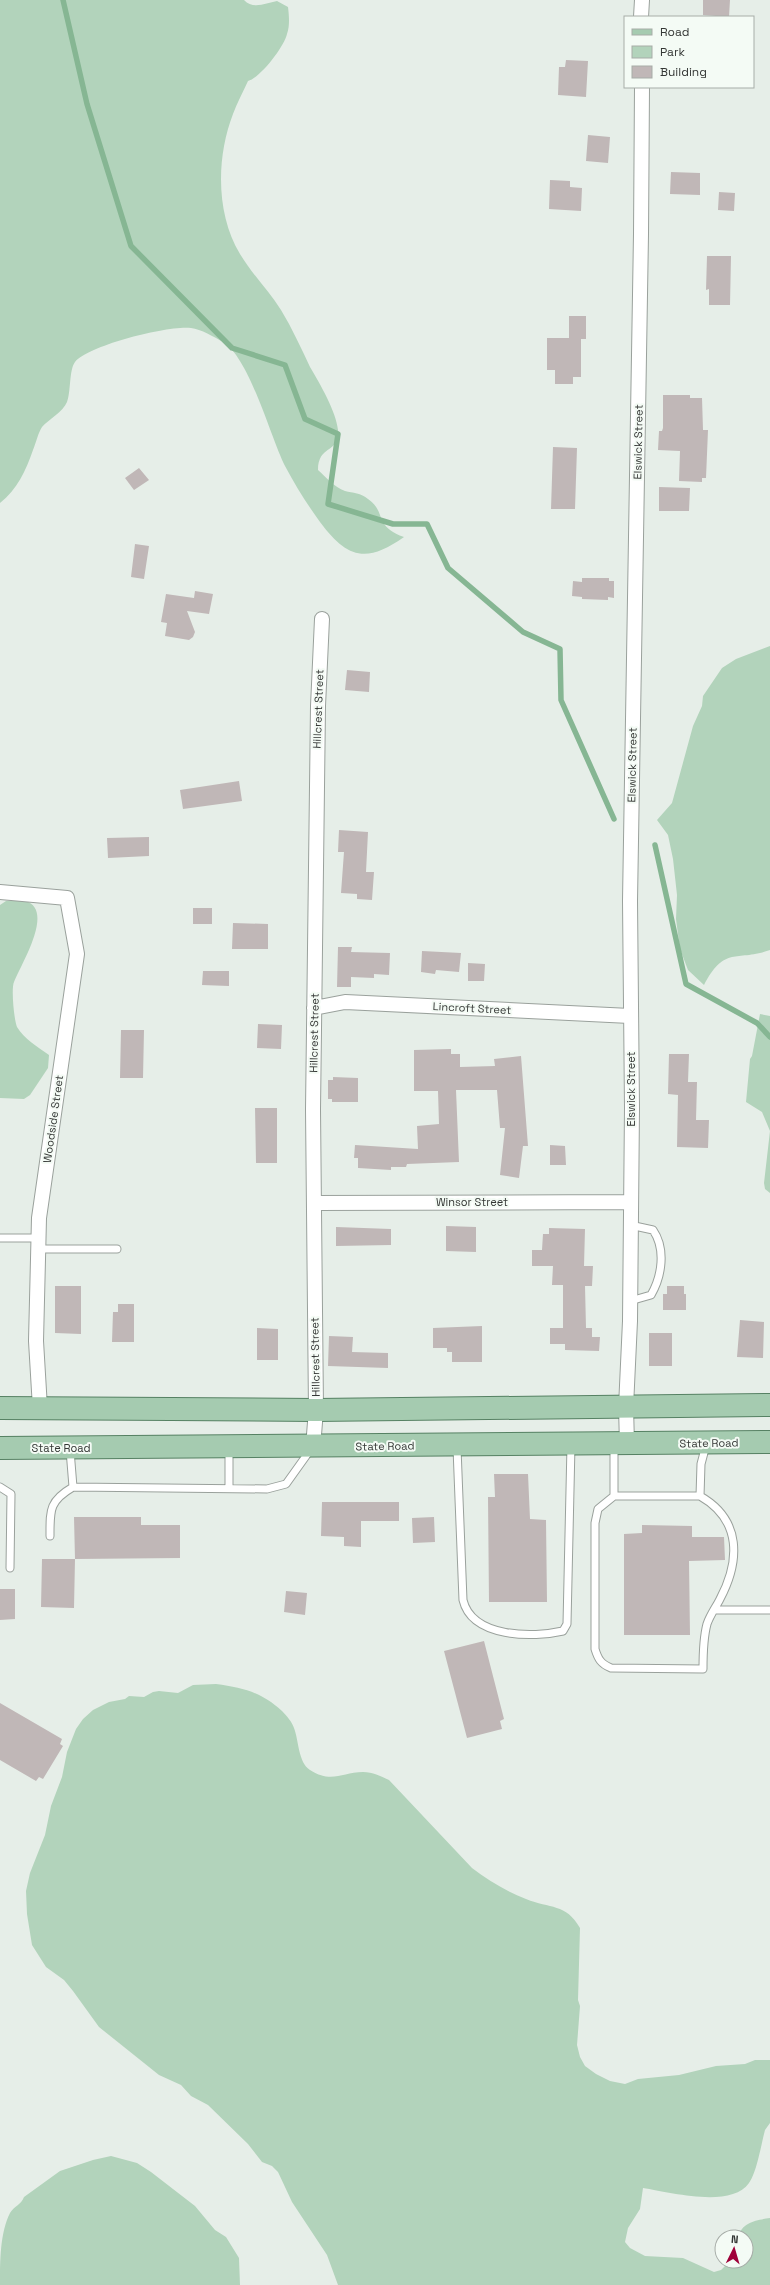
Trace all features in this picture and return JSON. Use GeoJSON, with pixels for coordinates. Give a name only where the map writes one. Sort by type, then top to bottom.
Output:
{"type":"FeatureCollection","features":[{"type":"Feature","properties":{"kind":"main road"},"geometry":{"type":"LineString","coordinates":[[0,1408],[316,1410],[770,1405]]}},
{"type":"Feature","properties":{"kind":"main road","name":"State Road"},"geometry":{"type":"LineString","coordinates":[[0,1448],[313,1447],[770,1442]]}},
{"type":"Feature","properties":{"kind":"street"},"geometry":{"type":"LineString","coordinates":[[641,16],[642,0]]}},
{"type":"Feature","properties":{"kind":"street","name":"Elswick Street"},"geometry":{"type":"LineString","coordinates":[[620,1444],[626,1407],[630,1301],[630,1016],[642,88]]}},
{"type":"Feature","properties":{"kind":"street","name":"Hillcrest Street"},"geometry":{"type":"LineString","coordinates":[[313,1447],[316,1410],[314,1008],[318,706],[322,619]]}},
{"type":"Feature","properties":{"kind":"street","name":"Woodside Street"},"geometry":{"type":"LineString","coordinates":[[0,892],[66,898],[76,954],[38,1218],[36,1341],[40,1408]]}},
{"type":"Feature","properties":{"kind":"street","name":"Lincroft Street"},"geometry":{"type":"LineString","coordinates":[[314,1008],[345,1002],[630,1016]]}},
{"type":"Feature","properties":{"kind":"street","name":"Winsor Street"},"geometry":{"type":"LineString","coordinates":[[314,1203],[630,1202]]}},
{"type":"Feature","properties":{"kind":"lane"},"geometry":{"type":"LineString","coordinates":[[630,1225],[653,1230],[658,1238],[661,1258],[659,1281],[651,1295],[630,1301]]}},
{"type":"Feature","properties":{"kind":"lane"},"geometry":{"type":"LineString","coordinates":[[0,1238],[38,1244],[118,1249]]}},
{"type":"Feature","properties":{"kind":"lane"},"geometry":{"type":"LineString","coordinates":[[700,1496],[701,1464],[707,1443]]}},
{"type":"Feature","properties":{"kind":"lane"},"geometry":{"type":"LineString","coordinates":[[457,1445],[463,1600],[465,1611],[480,1623],[496,1630],[550,1634],[563,1631],[567,1624],[571,1444]]}},
{"type":"Feature","properties":{"kind":"lane"},"geometry":{"type":"LineString","coordinates":[[614,1496],[620,1444]]}},
{"type":"Feature","properties":{"kind":"lane"},"geometry":{"type":"LineString","coordinates":[[228,1447],[229,1488]]}},
{"type":"Feature","properties":{"kind":"lane"},"geometry":{"type":"LineString","coordinates":[[50,1536],[50,1516],[58,1496],[73,1487],[267,1488],[286,1484],[313,1447]]}},
{"type":"Feature","properties":{"kind":"lane"},"geometry":{"type":"LineString","coordinates":[[70,1448],[73,1487]]}},
{"type":"Feature","properties":{"kind":"lane"},"geometry":{"type":"LineString","coordinates":[[0,1487],[11,1494],[10,1568]]}},
{"type":"Feature","properties":{"kind":"lane"},"geometry":{"type":"LineString","coordinates":[[614,1496],[700,1496],[711,1502],[720,1512],[734,1535],[732,1571],[708,1623],[704,1642],[703,1669],[611,1668],[602,1664],[595,1649],[596,1523],[598,1509],[614,1496]]}},
{"type":"Feature","properties":{"kind":"lane"},"geometry":{"type":"LineString","coordinates":[[714,1610],[770,1610]]}},
{"type":"Feature","properties":{"kind":"green space"},"geometry":{"type":"Polygon","coordinates":[[[0,0],[244,0],[251,5],[277,1],[288,7],[289,24],[285,40],[277,54],[265,68],[253,79],[248,81],[227,131],[221,167],[221,186],[226,221],[240,254],[285,317],[327,398],[337,423],[338,438],[336,443],[321,456],[318,470],[341,489],[360,494],[368,499],[374,504],[384,524],[394,533],[404,537],[391,546],[368,554],[348,550],[339,543],[320,522],[301,494],[285,466],[250,380],[233,350],[212,336],[191,328],[180,328],[148,333],[112,343],[96,349],[75,362],[65,406],[42,427],[20,479],[6,498],[0,503],[0,0]]]}},
{"type":"Feature","properties":{"kind":"green space"},"geometry":{"type":"Polygon","coordinates":[[[770,646],[770,950],[732,957],[725,960],[718,964],[704,985],[688,970],[680,949],[676,919],[677,895],[673,859],[668,835],[657,820],[672,803],[693,726],[702,706],[703,696],[722,668],[736,659],[770,646]]]}},
{"type":"Feature","properties":{"kind":"green space"},"geometry":{"type":"Polygon","coordinates":[[[23,900],[34,906],[37,915],[37,926],[33,938],[13,985],[13,1004],[17,1027],[23,1035],[49,1055],[48,1068],[30,1095],[24,1099],[0,1098],[0,905],[6,901],[23,900]]]}},
{"type":"Feature","properties":{"kind":"green space"},"geometry":{"type":"Polygon","coordinates":[[[760,1014],[770,1016],[770,1131],[762,1112],[746,1102],[750,1059],[752,1056],[760,1014]]]}},
{"type":"Feature","properties":{"kind":"green space"},"geometry":{"type":"Polygon","coordinates":[[[770,1131],[770,1193],[765,1189],[764,1183],[770,1131]]]}},
{"type":"Feature","properties":{"kind":"green space"},"geometry":{"type":"Polygon","coordinates":[[[216,1684],[235,1687],[252,1692],[267,1699],[282,1711],[289,1719],[296,1733],[303,1762],[310,1770],[318,1774],[331,1777],[356,1772],[367,1772],[389,1780],[472,1868],[512,1893],[535,1902],[563,1910],[569,1914],[580,1928],[578,2000],[580,2006],[577,2045],[580,2057],[585,2066],[596,2074],[610,2081],[625,2084],[638,2079],[679,2075],[716,2066],[745,2064],[755,2060],[770,2060],[770,2123],[765,2130],[757,2165],[749,2183],[740,2191],[714,2197],[683,2195],[643,2188],[640,2209],[628,2228],[625,2242],[630,2248],[645,2256],[683,2258],[714,2272],[722,2269],[754,2269],[754,2229],[742,2229],[751,2223],[770,2218],[770,2285],[338,2285],[327,2255],[292,2202],[278,2172],[272,2166],[262,2162],[248,2144],[208,2105],[191,2096],[181,2085],[159,2075],[99,2027],[64,1980],[46,1967],[32,1945],[27,1914],[26,1891],[30,1873],[45,1835],[51,1806],[62,1777],[67,1752],[76,1729],[83,1719],[93,1710],[109,1702],[125,1699],[129,1696],[144,1697],[153,1692],[159,1691],[178,1693],[193,1685],[216,1684]]]}},
{"type":"Feature","properties":{"kind":"green space"},"geometry":{"type":"Polygon","coordinates":[[[111,2156],[137,2163],[151,2172],[195,2206],[215,2230],[226,2237],[239,2258],[240,2285],[0,2285],[2,2238],[10,2213],[24,2197],[60,2171],[93,2160],[111,2156]]]}},
{"type":"Feature","properties":{"kind":"building"},"geometry":{"type":"Polygon","coordinates":[[[703,0],[730,0],[729,16],[703,15],[703,0]]]}},
{"type":"Feature","properties":{"kind":"building"},"geometry":{"type":"Polygon","coordinates":[[[566,60],[588,61],[586,97],[558,95],[559,67],[565,67],[566,60]]]}},
{"type":"Feature","properties":{"kind":"building"},"geometry":{"type":"Polygon","coordinates":[[[588,135],[610,137],[608,163],[586,161],[588,135]]]}},
{"type":"Feature","properties":{"kind":"building"},"geometry":{"type":"Polygon","coordinates":[[[671,172],[700,173],[700,195],[670,194],[671,172]]]}},
{"type":"Feature","properties":{"kind":"building"},"geometry":{"type":"Polygon","coordinates":[[[550,180],[570,181],[570,187],[582,188],[581,211],[549,209],[550,180]]]}},
{"type":"Feature","properties":{"kind":"building"},"geometry":{"type":"Polygon","coordinates":[[[719,192],[735,193],[734,211],[718,210],[719,192]]]}},
{"type":"Feature","properties":{"kind":"building"},"geometry":{"type":"Polygon","coordinates":[[[707,256],[731,256],[730,305],[709,305],[709,289],[706,290],[707,256]]]}},
{"type":"Feature","properties":{"kind":"building"},"geometry":{"type":"Polygon","coordinates":[[[569,316],[586,316],[586,339],[581,339],[581,377],[573,377],[573,384],[555,384],[555,370],[547,370],[547,338],[569,338],[569,316]]]}},
{"type":"Feature","properties":{"kind":"building"},"geometry":{"type":"Polygon","coordinates":[[[663,395],[690,395],[690,398],[702,398],[703,430],[708,430],[706,478],[702,478],[702,482],[679,481],[680,451],[658,450],[659,431],[662,431],[663,428],[663,395]]]}},
{"type":"Feature","properties":{"kind":"building"},"geometry":{"type":"Polygon","coordinates":[[[553,447],[577,448],[575,509],[551,509],[553,447]]]}},
{"type":"Feature","properties":{"kind":"building"},"geometry":{"type":"Polygon","coordinates":[[[139,468],[149,480],[134,490],[125,478],[139,468]]]}},
{"type":"Feature","properties":{"kind":"building"},"geometry":{"type":"Polygon","coordinates":[[[659,487],[690,488],[689,511],[659,511],[659,487]]]}},
{"type":"Feature","properties":{"kind":"building"},"geometry":{"type":"Polygon","coordinates":[[[135,544],[149,546],[144,579],[131,577],[135,544]]]}},
{"type":"Feature","properties":{"kind":"building"},"geometry":{"type":"Polygon","coordinates":[[[582,578],[609,578],[609,581],[614,581],[614,598],[608,597],[608,600],[582,599],[582,597],[572,596],[573,581],[582,582],[582,578]]]}},
{"type":"Feature","properties":{"kind":"building"},"geometry":{"type":"Polygon","coordinates":[[[195,591],[213,594],[209,614],[187,611],[195,632],[193,637],[189,640],[165,636],[167,623],[161,622],[166,594],[194,598],[195,591]]]}},
{"type":"Feature","properties":{"kind":"building"},"geometry":{"type":"Polygon","coordinates":[[[347,670],[370,672],[369,692],[345,690],[347,670]]]}},
{"type":"Feature","properties":{"kind":"building"},"geometry":{"type":"Polygon","coordinates":[[[239,781],[242,801],[183,809],[180,790],[239,781]]]}},
{"type":"Feature","properties":{"kind":"building"},"geometry":{"type":"Polygon","coordinates":[[[339,830],[368,832],[366,872],[374,872],[372,900],[357,899],[357,894],[341,893],[344,852],[338,852],[339,830]]]}},
{"type":"Feature","properties":{"kind":"building"},"geometry":{"type":"Polygon","coordinates":[[[149,837],[149,856],[108,858],[107,838],[149,837]]]}},
{"type":"Feature","properties":{"kind":"building"},"geometry":{"type":"Polygon","coordinates":[[[193,908],[212,908],[212,924],[193,924],[193,908]]]}},
{"type":"Feature","properties":{"kind":"building"},"geometry":{"type":"Polygon","coordinates":[[[233,923],[268,924],[268,949],[232,949],[233,923]]]}},
{"type":"Feature","properties":{"kind":"building"},"geometry":{"type":"Polygon","coordinates":[[[338,947],[352,947],[351,952],[390,953],[389,975],[374,974],[374,978],[351,977],[351,987],[337,987],[338,947]]]}},
{"type":"Feature","properties":{"kind":"building"},"geometry":{"type":"Polygon","coordinates":[[[422,951],[461,953],[459,972],[436,970],[435,974],[421,972],[422,951]]]}},
{"type":"Feature","properties":{"kind":"building"},"geometry":{"type":"Polygon","coordinates":[[[468,963],[485,964],[484,981],[468,981],[468,963]]]}},
{"type":"Feature","properties":{"kind":"building"},"geometry":{"type":"Polygon","coordinates":[[[203,971],[229,971],[229,986],[202,985],[203,971]]]}},
{"type":"Feature","properties":{"kind":"building"},"geometry":{"type":"Polygon","coordinates":[[[258,1024],[282,1025],[281,1049],[257,1048],[258,1024]]]}},
{"type":"Feature","properties":{"kind":"building"},"geometry":{"type":"Polygon","coordinates":[[[121,1030],[144,1030],[143,1078],[120,1078],[121,1030]]]}},
{"type":"Feature","properties":{"kind":"building"},"geometry":{"type":"Polygon","coordinates":[[[451,1049],[451,1054],[460,1054],[460,1067],[495,1066],[494,1059],[521,1056],[528,1146],[523,1146],[519,1178],[500,1175],[505,1128],[500,1128],[497,1090],[456,1090],[459,1162],[407,1164],[406,1167],[391,1167],[391,1170],[358,1168],[358,1158],[354,1158],[355,1145],[418,1149],[417,1126],[439,1124],[438,1091],[414,1091],[414,1050],[451,1049]]]}},
{"type":"Feature","properties":{"kind":"building"},"geometry":{"type":"Polygon","coordinates":[[[669,1054],[689,1054],[688,1082],[697,1082],[696,1120],[709,1120],[708,1148],[677,1147],[678,1095],[668,1094],[669,1054]]]}},
{"type":"Feature","properties":{"kind":"building"},"geometry":{"type":"Polygon","coordinates":[[[333,1077],[358,1078],[358,1102],[332,1102],[332,1099],[328,1099],[328,1080],[333,1080],[333,1077]]]}},
{"type":"Feature","properties":{"kind":"building"},"geometry":{"type":"Polygon","coordinates":[[[255,1108],[277,1108],[277,1163],[256,1163],[255,1108]]]}},
{"type":"Feature","properties":{"kind":"building"},"geometry":{"type":"Polygon","coordinates":[[[550,1145],[565,1146],[566,1165],[550,1165],[550,1145]]]}},
{"type":"Feature","properties":{"kind":"building"},"geometry":{"type":"Polygon","coordinates":[[[446,1226],[476,1227],[476,1252],[446,1251],[446,1226]]]}},
{"type":"Feature","properties":{"kind":"building"},"geometry":{"type":"Polygon","coordinates":[[[336,1227],[391,1229],[391,1245],[336,1246],[336,1227]]]}},
{"type":"Feature","properties":{"kind":"building"},"geometry":{"type":"Polygon","coordinates":[[[549,1228],[585,1229],[584,1266],[593,1266],[592,1286],[585,1286],[586,1328],[592,1328],[592,1337],[600,1337],[599,1351],[565,1350],[565,1344],[550,1344],[550,1328],[563,1328],[563,1285],[552,1285],[553,1266],[532,1266],[532,1250],[542,1250],[543,1234],[549,1234],[549,1228]]]}},
{"type":"Feature","properties":{"kind":"building"},"geometry":{"type":"Polygon","coordinates":[[[55,1286],[81,1286],[81,1334],[55,1333],[55,1286]]]}},
{"type":"Feature","properties":{"kind":"building"},"geometry":{"type":"Polygon","coordinates":[[[667,1286],[684,1286],[684,1294],[686,1294],[686,1310],[663,1310],[663,1294],[667,1294],[667,1286]]]}},
{"type":"Feature","properties":{"kind":"building"},"geometry":{"type":"Polygon","coordinates":[[[118,1304],[134,1304],[134,1342],[112,1342],[113,1312],[118,1312],[118,1304]]]}},
{"type":"Feature","properties":{"kind":"building"},"geometry":{"type":"Polygon","coordinates":[[[740,1320],[764,1322],[763,1358],[737,1357],[740,1320]]]}},
{"type":"Feature","properties":{"kind":"building"},"geometry":{"type":"Polygon","coordinates":[[[482,1326],[482,1362],[452,1362],[452,1352],[447,1352],[447,1348],[433,1348],[433,1328],[482,1326]]]}},
{"type":"Feature","properties":{"kind":"building"},"geometry":{"type":"Polygon","coordinates":[[[257,1328],[278,1329],[278,1360],[257,1360],[257,1328]]]}},
{"type":"Feature","properties":{"kind":"building"},"geometry":{"type":"Polygon","coordinates":[[[649,1333],[672,1333],[672,1366],[649,1366],[649,1333]]]}},
{"type":"Feature","properties":{"kind":"building"},"geometry":{"type":"Polygon","coordinates":[[[329,1336],[353,1337],[352,1352],[388,1353],[388,1368],[328,1366],[329,1336]]]}},
{"type":"Feature","properties":{"kind":"building"},"geometry":{"type":"Polygon","coordinates":[[[494,1474],[528,1474],[530,1519],[546,1520],[547,1602],[489,1602],[488,1497],[495,1497],[494,1474]]]}},
{"type":"Feature","properties":{"kind":"building"},"geometry":{"type":"Polygon","coordinates":[[[322,1502],[399,1502],[399,1521],[361,1521],[361,1547],[344,1546],[344,1537],[321,1536],[322,1502]]]}},
{"type":"Feature","properties":{"kind":"building"},"geometry":{"type":"Polygon","coordinates":[[[74,1517],[141,1517],[141,1525],[180,1525],[180,1558],[75,1559],[74,1517]]]}},
{"type":"Feature","properties":{"kind":"building"},"geometry":{"type":"Polygon","coordinates":[[[434,1517],[435,1542],[413,1543],[412,1518],[434,1517]]]}},
{"type":"Feature","properties":{"kind":"building"},"geometry":{"type":"Polygon","coordinates":[[[642,1525],[692,1526],[692,1537],[724,1537],[725,1560],[689,1561],[690,1635],[624,1635],[624,1534],[642,1533],[642,1525]]]}},
{"type":"Feature","properties":{"kind":"building"},"geometry":{"type":"Polygon","coordinates":[[[42,1559],[75,1559],[74,1608],[41,1607],[42,1559]]]}},
{"type":"Feature","properties":{"kind":"building"},"geometry":{"type":"Polygon","coordinates":[[[0,1589],[15,1589],[15,1619],[0,1620],[0,1589]]]}},
{"type":"Feature","properties":{"kind":"building"},"geometry":{"type":"Polygon","coordinates":[[[286,1591],[307,1593],[305,1615],[284,1612],[286,1591]]]}},
{"type":"Feature","properties":{"kind":"building"},"geometry":{"type":"Polygon","coordinates":[[[484,1641],[504,1719],[500,1721],[502,1729],[467,1738],[444,1651],[484,1641]]]}},
{"type":"Feature","properties":{"kind":"building"},"geometry":{"type":"Polygon","coordinates":[[[0,1703],[62,1739],[60,1744],[63,1746],[43,1779],[39,1777],[36,1781],[0,1760],[0,1703]]]}},
{"type":"Feature","properties":{"kind":"waterway"},"geometry":{"type":"LineString","coordinates":[[63,0],[87,104],[131,246],[232,348],[285,365],[305,419],[338,434],[328,504],[393,524],[427,524],[448,568],[523,632],[560,649],[561,700],[614,819]]}},
{"type":"Feature","properties":{"kind":"waterway"},"geometry":{"type":"LineString","coordinates":[[655,845],[686,984],[757,1023],[770,1037]]}}]}
